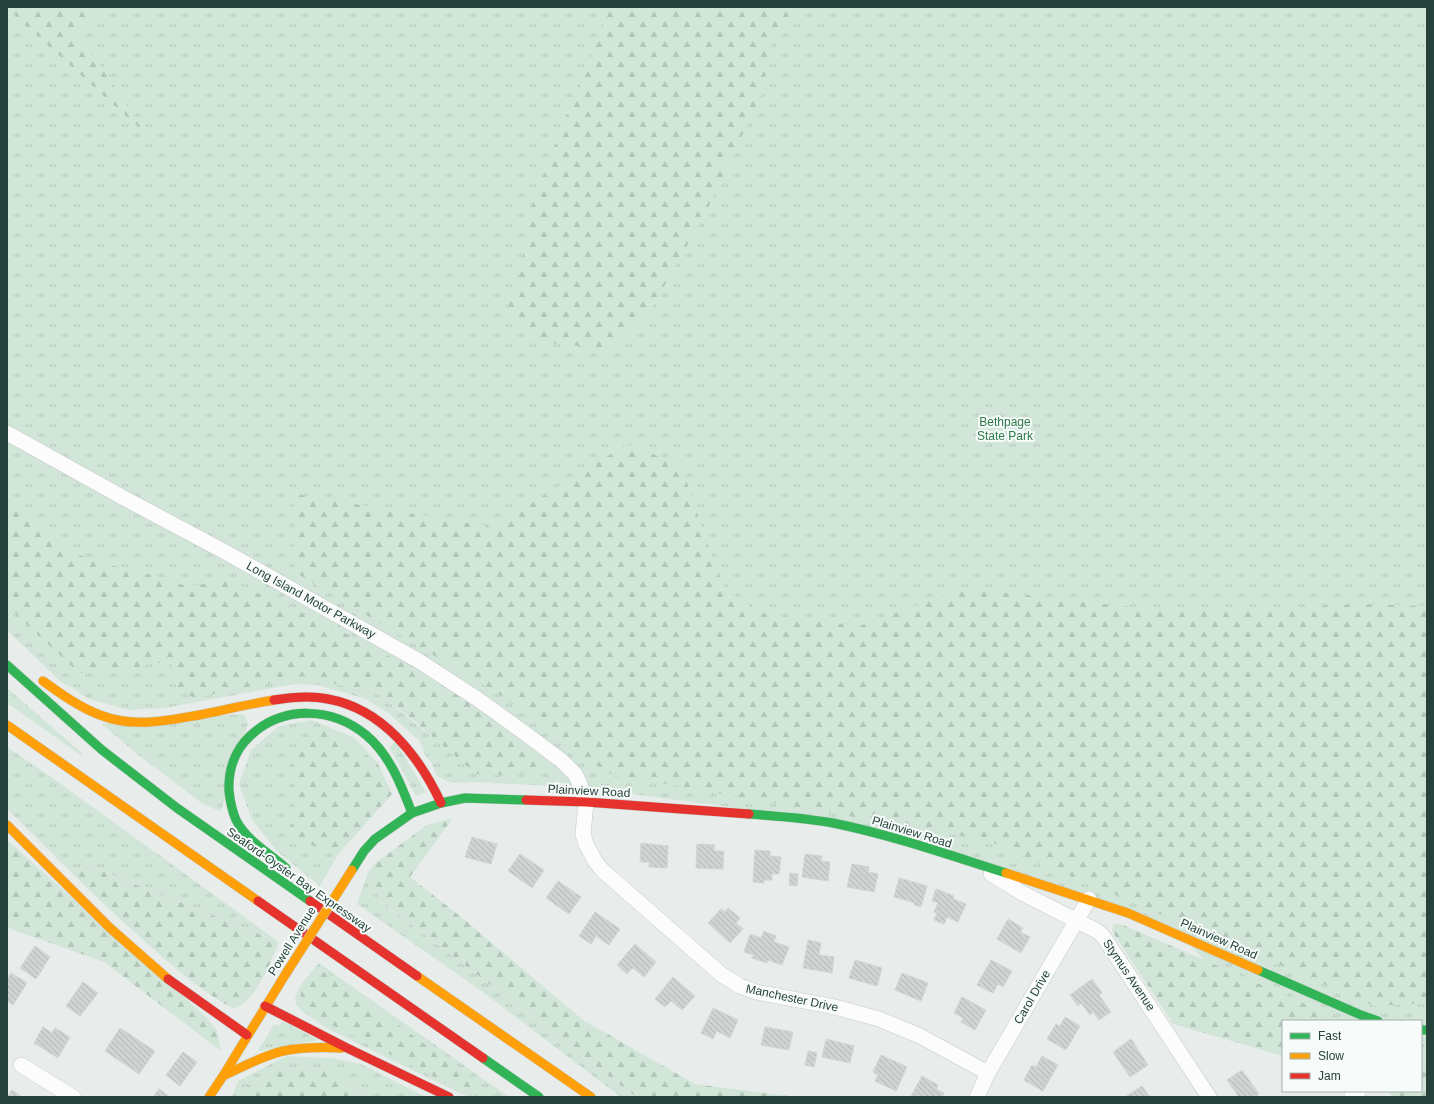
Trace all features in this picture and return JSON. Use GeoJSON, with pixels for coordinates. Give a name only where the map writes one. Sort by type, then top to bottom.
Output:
{"type":"FeatureCollection","features":[{"type":"Feature","properties":{"kind":"main road"},"geometry":{"type":"LineString","coordinates":[[7,655],[19,664]]}},
{"type":"Feature","properties":{"kind":"main road","name":"Seaford-Oyster Bay Expressway"},"geometry":{"type":"LineString","coordinates":[[7,665],[67,720],[138,779],[233,849],[590,1097]]}},
{"type":"Feature","properties":{"kind":"main road"},"geometry":{"type":"LineString","coordinates":[[38,677],[67,699],[95,714],[141,723],[174,720],[293,696],[321,697],[339,702],[364,712],[393,732],[403,742],[430,779],[441,803]]}},
{"type":"Feature","properties":{"kind":"main road"},"geometry":{"type":"LineString","coordinates":[[294,876],[283,865],[257,846],[246,834],[236,820],[230,799],[230,775],[236,755],[250,736],[268,722],[290,714],[302,713],[330,717],[356,728],[375,744],[396,775],[412,813]]}},
{"type":"Feature","properties":{"kind":"main road"},"geometry":{"type":"LineString","coordinates":[[7,725],[540,1097]]}},
{"type":"Feature","properties":{"kind":"main road","name":"Plainview Road"},"geometry":{"type":"LineString","coordinates":[[412,813],[441,803],[459,799],[478,798],[586,802],[787,817],[832,823],[880,834],[1089,899],[1135,916],[1353,1012],[1375,1020]]}},
{"type":"Feature","properties":{"kind":"main road","name":"Powell Avenue"},"geometry":{"type":"LineString","coordinates":[[210,1097],[284,975],[364,851],[386,830],[412,813]]}},
{"type":"Feature","properties":{"kind":"main road"},"geometry":{"type":"LineString","coordinates":[[7,824],[104,924],[131,948],[190,995],[247,1035]]}},
{"type":"Feature","properties":{"kind":"main road"},"geometry":{"type":"LineString","coordinates":[[306,887],[352,931]]}},
{"type":"Feature","properties":{"kind":"main road"},"geometry":{"type":"LineString","coordinates":[[265,1006],[347,1048],[449,1097]]}},
{"type":"Feature","properties":{"kind":"main road"},"geometry":{"type":"LineString","coordinates":[[222,1076],[248,1064],[282,1052],[309,1048],[347,1048]]}},
{"type":"Feature","properties":{"kind":"street","name":"Long Island Motor Parkway"},"geometry":{"type":"LineString","coordinates":[[7,433],[122,498],[227,552],[419,661],[470,694],[562,761],[575,774],[583,791],[586,802]]}},
{"type":"Feature","properties":{"kind":"street","name":"Manchester Drive"},"geometry":{"type":"LineString","coordinates":[[586,802],[583,834],[586,844],[595,861],[602,870],[722,976],[740,986],[756,992],[835,1007],[879,1019],[920,1036],[988,1073]]}},
{"type":"Feature","properties":{"kind":"street","name":"Stymus Avenue"},"geometry":{"type":"LineString","coordinates":[[975,864],[1022,893],[1097,931],[1103,936],[1209,1097]]}},
{"type":"Feature","properties":{"kind":"street","name":"Carol Drive"},"geometry":{"type":"LineString","coordinates":[[977,1097],[988,1073],[1089,899]]}},
{"type":"Feature","properties":{"kind":"street"},"geometry":{"type":"LineString","coordinates":[[21,1065],[73,1097]]}},
{"type":"Feature","properties":{"kind":"green space","name":"Bethpage State Park"},"geometry":{"type":"Polygon","coordinates":[[[7,7],[1427,7],[1427,1097],[1398,1094],[1399,1097],[1393,1097],[1388,1092],[1422,1092],[1422,1020],[1282,1020],[1282,1022],[1271,1033],[1182,936],[858,824],[572,786],[556,781],[552,786],[473,782],[452,783],[436,775],[431,762],[423,752],[424,750],[419,740],[388,713],[366,699],[318,685],[294,684],[165,708],[128,710],[89,699],[62,683],[7,630],[7,7]],[[316,646],[303,675],[380,695],[431,736],[441,716],[316,646]]]}},
{"type":"Feature","properties":{"kind":"green space"},"geometry":{"type":"Polygon","coordinates":[[[8,7],[98,7],[98,11],[75,37],[96,60],[148,136],[23,23],[8,7]]]}},
{"type":"Feature","properties":{"kind":"green space"},"geometry":{"type":"Polygon","coordinates":[[[610,7],[795,7],[772,41],[762,94],[705,214],[645,320],[606,349],[531,341],[513,318],[506,304],[521,272],[528,215],[610,7]]]}},
{"type":"Feature","properties":{"kind":"green space"},"geometry":{"type":"Polygon","coordinates":[[[627,444],[681,465],[725,590],[765,614],[859,626],[966,588],[1174,612],[1363,604],[1427,606],[1427,1003],[1375,1006],[989,841],[615,776],[582,757],[505,698],[293,571],[295,494],[493,527],[627,444]]]}},
{"type":"Feature","properties":{"kind":"green space"},"geometry":{"type":"Polygon","coordinates":[[[7,493],[50,535],[79,555],[106,564],[164,578],[186,586],[231,581],[328,624],[441,683],[529,745],[537,766],[515,776],[476,774],[413,720],[380,695],[303,676],[195,698],[178,691],[171,663],[155,663],[127,670],[79,673],[7,606],[7,493]]]}},
{"type":"Feature","properties":{"kind":"green space"},"geometry":{"type":"Polygon","coordinates":[[[7,688],[83,754],[82,756],[7,703],[7,688]]]}},
{"type":"Feature","properties":{"kind":"green space"},"geometry":{"type":"Polygon","coordinates":[[[244,714],[248,724],[222,808],[219,811],[203,804],[137,754],[102,724],[244,714]]]}},
{"type":"Feature","properties":{"kind":"green space"},"geometry":{"type":"Polygon","coordinates":[[[312,720],[355,738],[377,762],[392,794],[339,853],[320,886],[277,851],[252,820],[239,784],[251,750],[279,726],[312,720]]]}},
{"type":"Feature","properties":{"kind":"green space"},"geometry":{"type":"Polygon","coordinates":[[[320,726],[377,762],[392,794],[339,853],[289,839],[293,817],[292,765],[320,726]]]}},
{"type":"Feature","properties":{"kind":"green space"},"geometry":{"type":"Polygon","coordinates":[[[395,741],[426,792],[416,796],[390,748],[395,741]]]}},
{"type":"Feature","properties":{"kind":"green space"},"geometry":{"type":"Polygon","coordinates":[[[7,747],[54,779],[279,942],[87,865],[73,874],[7,809],[7,747]]]}},
{"type":"Feature","properties":{"kind":"green space"},"geometry":{"type":"Polygon","coordinates":[[[453,818],[410,877],[460,916],[583,1020],[695,1084],[796,1097],[636,1097],[380,900],[373,884],[374,864],[427,825],[453,818]]]}},
{"type":"Feature","properties":{"kind":"green space"},"geometry":{"type":"Polygon","coordinates":[[[7,840],[203,1014],[217,1030],[221,1051],[104,962],[7,927],[7,840]]]}},
{"type":"Feature","properties":{"kind":"green space"},"geometry":{"type":"Polygon","coordinates":[[[374,864],[373,884],[380,900],[636,1097],[621,1097],[480,990],[357,904],[367,875],[374,864]]]}},
{"type":"Feature","properties":{"kind":"green space"},"geometry":{"type":"Polygon","coordinates":[[[87,865],[279,942],[267,970],[256,989],[242,1004],[234,1009],[201,988],[151,947],[73,874],[87,865]]]}},
{"type":"Feature","properties":{"kind":"green space"},"geometry":{"type":"Polygon","coordinates":[[[1114,924],[1121,924],[1343,1020],[1282,1020],[1282,1056],[1173,1024],[1112,930],[1114,924]]]}},
{"type":"Feature","properties":{"kind":"green space"},"geometry":{"type":"Polygon","coordinates":[[[319,963],[509,1097],[468,1097],[330,1030],[303,1012],[296,1005],[295,998],[299,987],[319,963]]]}},
{"type":"Feature","properties":{"kind":"green space"},"geometry":{"type":"Polygon","coordinates":[[[319,971],[329,974],[468,1076],[475,1084],[477,1097],[474,1097],[308,1013],[301,1002],[301,991],[319,971]]]}},
{"type":"Feature","properties":{"kind":"green space"},"geometry":{"type":"Polygon","coordinates":[[[282,1021],[319,1040],[258,1051],[274,1024],[279,1026],[282,1021]]]}},
{"type":"Feature","properties":{"kind":"green space"},"geometry":{"type":"Polygon","coordinates":[[[286,1056],[331,1058],[361,1064],[426,1097],[368,1097],[323,1068],[275,1069],[245,1088],[237,1097],[232,1097],[238,1081],[286,1056]]]}},
{"type":"Feature","properties":{"kind":"green space"},"geometry":{"type":"Polygon","coordinates":[[[1427,1060],[1427,1097],[1399,1097],[1398,1092],[1422,1092],[1422,1063],[1427,1060]]]}},
{"type":"Feature","properties":{"kind":"green space"},"geometry":{"type":"Polygon","coordinates":[[[324,1068],[368,1097],[237,1097],[245,1088],[275,1069],[324,1068]]]}},
{"type":"Feature","properties":{"kind":"building"},"geometry":{"type":"Polygon","coordinates":[[[472,837],[497,844],[491,864],[465,857],[472,837]]]}},
{"type":"Feature","properties":{"kind":"building"},"geometry":{"type":"Polygon","coordinates":[[[641,843],[668,846],[667,868],[649,867],[649,862],[640,862],[641,843]]]}},
{"type":"Feature","properties":{"kind":"building"},"geometry":{"type":"Polygon","coordinates":[[[697,844],[715,845],[714,851],[724,851],[723,869],[696,868],[697,844]]]}},
{"type":"Feature","properties":{"kind":"building"},"geometry":{"type":"Polygon","coordinates":[[[755,850],[770,851],[770,856],[781,857],[779,874],[772,874],[772,880],[764,880],[764,883],[753,882],[755,850]]]}},
{"type":"Feature","properties":{"kind":"building"},"geometry":{"type":"Polygon","coordinates":[[[520,854],[544,870],[532,888],[508,871],[520,854]]]}},
{"type":"Feature","properties":{"kind":"building"},"geometry":{"type":"Polygon","coordinates":[[[805,854],[822,856],[821,861],[830,862],[828,881],[802,877],[805,854]]]}},
{"type":"Feature","properties":{"kind":"building"},"geometry":{"type":"Polygon","coordinates":[[[852,864],[869,867],[868,872],[878,874],[874,892],[847,887],[852,864]]]}},
{"type":"Feature","properties":{"kind":"building"},"geometry":{"type":"Polygon","coordinates":[[[790,873],[798,874],[797,886],[789,885],[790,873]]]}},
{"type":"Feature","properties":{"kind":"building"},"geometry":{"type":"Polygon","coordinates":[[[899,878],[927,886],[921,907],[914,905],[915,903],[894,897],[899,878]]]}},
{"type":"Feature","properties":{"kind":"building"},"geometry":{"type":"Polygon","coordinates":[[[558,881],[581,897],[569,914],[546,898],[558,881]]]}},
{"type":"Feature","properties":{"kind":"building"},"geometry":{"type":"Polygon","coordinates":[[[936,889],[954,896],[953,899],[966,904],[958,922],[947,917],[944,924],[934,920],[937,913],[934,912],[938,903],[932,901],[936,889]]]}},
{"type":"Feature","properties":{"kind":"building"},"geometry":{"type":"Polygon","coordinates":[[[728,908],[740,918],[736,923],[743,929],[730,943],[708,923],[721,909],[725,912],[728,908]]]}},
{"type":"Feature","properties":{"kind":"building"},"geometry":{"type":"Polygon","coordinates":[[[595,912],[620,929],[609,945],[596,936],[591,944],[579,936],[595,912]]]}},
{"type":"Feature","properties":{"kind":"building"},"geometry":{"type":"Polygon","coordinates":[[[1008,919],[1023,928],[1020,932],[1030,937],[1021,953],[997,939],[1008,919]]]}},
{"type":"Feature","properties":{"kind":"building"},"geometry":{"type":"Polygon","coordinates":[[[764,931],[776,936],[774,942],[789,947],[782,965],[768,960],[767,963],[752,958],[754,955],[744,952],[750,934],[761,938],[764,931]]]}},
{"type":"Feature","properties":{"kind":"building"},"geometry":{"type":"Polygon","coordinates":[[[808,940],[821,943],[819,955],[834,957],[832,973],[803,968],[808,940]]]}},
{"type":"Feature","properties":{"kind":"building"},"geometry":{"type":"Polygon","coordinates":[[[635,944],[656,962],[644,977],[633,968],[627,974],[617,965],[635,944]]]}},
{"type":"Feature","properties":{"kind":"building"},"geometry":{"type":"Polygon","coordinates":[[[35,946],[50,957],[36,979],[20,968],[35,946]]]}},
{"type":"Feature","properties":{"kind":"building"},"geometry":{"type":"Polygon","coordinates":[[[855,960],[882,968],[877,986],[849,978],[855,960]]]}},
{"type":"Feature","properties":{"kind":"building"},"geometry":{"type":"Polygon","coordinates":[[[991,960],[1012,971],[1003,987],[998,984],[993,993],[977,985],[991,960]]]}},
{"type":"Feature","properties":{"kind":"building"},"geometry":{"type":"Polygon","coordinates":[[[11,973],[27,983],[13,1005],[7,1001],[7,980],[11,973]]]}},
{"type":"Feature","properties":{"kind":"building"},"geometry":{"type":"Polygon","coordinates":[[[902,973],[928,983],[921,1001],[895,990],[902,973]]]}},
{"type":"Feature","properties":{"kind":"building"},"geometry":{"type":"Polygon","coordinates":[[[673,977],[695,996],[682,1010],[671,1001],[665,1007],[655,999],[673,977]]]}},
{"type":"Feature","properties":{"kind":"building"},"geometry":{"type":"Polygon","coordinates":[[[1092,979],[1102,993],[1099,995],[1111,1012],[1099,1020],[1093,1012],[1090,1015],[1081,1003],[1078,1006],[1070,995],[1092,979]]]}},
{"type":"Feature","properties":{"kind":"building"},"geometry":{"type":"Polygon","coordinates":[[[83,982],[98,993],[80,1016],[66,1006],[83,982]]]}},
{"type":"Feature","properties":{"kind":"building"},"geometry":{"type":"Polygon","coordinates":[[[962,997],[986,1010],[975,1030],[961,1022],[963,1018],[954,1013],[962,997]]]}},
{"type":"Feature","properties":{"kind":"building"},"geometry":{"type":"Polygon","coordinates":[[[713,1008],[738,1020],[730,1038],[717,1031],[713,1039],[701,1033],[713,1008]]]}},
{"type":"Feature","properties":{"kind":"building"},"geometry":{"type":"Polygon","coordinates":[[[1065,1017],[1080,1026],[1066,1050],[1047,1039],[1056,1024],[1060,1026],[1065,1017]]]}},
{"type":"Feature","properties":{"kind":"building"},"geometry":{"type":"Polygon","coordinates":[[[43,1027],[52,1033],[55,1028],[70,1037],[58,1058],[34,1043],[43,1027]]]}},
{"type":"Feature","properties":{"kind":"building"},"geometry":{"type":"Polygon","coordinates":[[[765,1027],[793,1032],[789,1050],[761,1045],[765,1027]]]}},
{"type":"Feature","properties":{"kind":"building"},"geometry":{"type":"Polygon","coordinates":[[[120,1028],[155,1051],[139,1074],[105,1051],[120,1028]]]}},
{"type":"Feature","properties":{"kind":"building"},"geometry":{"type":"Polygon","coordinates":[[[826,1039],[854,1046],[850,1063],[822,1057],[826,1039]]]}},
{"type":"Feature","properties":{"kind":"building"},"geometry":{"type":"Polygon","coordinates":[[[1131,1039],[1148,1065],[1130,1077],[1113,1052],[1131,1039]]]}},
{"type":"Feature","properties":{"kind":"building"},"geometry":{"type":"Polygon","coordinates":[[[808,1051],[817,1053],[814,1067],[805,1065],[808,1051]]]}},
{"type":"Feature","properties":{"kind":"building"},"geometry":{"type":"Polygon","coordinates":[[[183,1052],[197,1062],[180,1086],[166,1075],[183,1052]]]}},
{"type":"Feature","properties":{"kind":"building"},"geometry":{"type":"Polygon","coordinates":[[[881,1055],[907,1067],[896,1091],[875,1081],[878,1075],[873,1072],[881,1055]]]}},
{"type":"Feature","properties":{"kind":"building"},"geometry":{"type":"Polygon","coordinates":[[[1042,1056],[1058,1065],[1043,1091],[1024,1080],[1032,1065],[1036,1067],[1042,1056]]]}},
{"type":"Feature","properties":{"kind":"building"},"geometry":{"type":"Polygon","coordinates":[[[1242,1070],[1259,1094],[1255,1097],[1239,1097],[1227,1080],[1242,1070]]]}},
{"type":"Feature","properties":{"kind":"building"},"geometry":{"type":"Polygon","coordinates":[[[922,1076],[938,1085],[936,1089],[944,1093],[942,1097],[911,1096],[922,1076]]]}},
{"type":"Feature","properties":{"kind":"building"},"geometry":{"type":"Polygon","coordinates":[[[1142,1086],[1150,1097],[1125,1097],[1142,1086]]]}},
{"type":"Feature","properties":{"kind":"building"},"geometry":{"type":"Polygon","coordinates":[[[159,1089],[170,1097],[153,1097],[159,1089]]]}},
{"type":"Feature","properties":{"kind":"building"},"geometry":{"type":"Polygon","coordinates":[[[12,1090],[22,1097],[7,1097],[12,1090]]]}},
{"type":"Feature","properties":{"kind":"traffic: fast"},"geometry":{"type":"LineString","coordinates":[[7,665],[102,750],[177,808],[310,901]]}},
{"type":"Feature","properties":{"kind":"traffic: fast"},"geometry":{"type":"LineString","coordinates":[[286,868],[246,834],[233,813],[229,791],[231,768],[236,754],[250,736],[263,726],[277,719],[308,713],[323,715],[338,719],[353,726],[366,735],[382,752],[394,771],[412,813]]}},
{"type":"Feature","properties":{"kind":"traffic: fast"},"geometry":{"type":"LineString","coordinates":[[352,870],[364,851],[375,839],[412,813],[441,803],[465,798],[526,800]]}},
{"type":"Feature","properties":{"kind":"traffic: fast"},"geometry":{"type":"LineString","coordinates":[[749,814],[780,816],[833,823],[877,833],[1006,873]]}},
{"type":"Feature","properties":{"kind":"traffic: fast"},"geometry":{"type":"LineString","coordinates":[[1258,970],[1375,1020]]}},
{"type":"Feature","properties":{"kind":"traffic: fast"},"geometry":{"type":"LineString","coordinates":[[1422,1030],[1427,1030]]}},
{"type":"Feature","properties":{"kind":"traffic: fast"},"geometry":{"type":"LineString","coordinates":[[483,1058],[539,1097]]}},
{"type":"Feature","properties":{"kind":"traffic: slow"},"geometry":{"type":"LineString","coordinates":[[43,681],[77,704],[100,715],[112,719],[137,722],[161,721],[199,715],[274,700]]}},
{"type":"Feature","properties":{"kind":"traffic: slow"},"geometry":{"type":"LineString","coordinates":[[7,725],[258,901]]}},
{"type":"Feature","properties":{"kind":"traffic: slow"},"geometry":{"type":"LineString","coordinates":[[7,825],[110,928],[168,979]]}},
{"type":"Feature","properties":{"kind":"traffic: slow"},"geometry":{"type":"LineString","coordinates":[[285,975],[352,870]]}},
{"type":"Feature","properties":{"kind":"traffic: slow"},"geometry":{"type":"LineString","coordinates":[[1006,873],[1128,913],[1258,970]]}},
{"type":"Feature","properties":{"kind":"traffic: slow"},"geometry":{"type":"LineString","coordinates":[[223,1076],[285,975]]}},
{"type":"Feature","properties":{"kind":"traffic: slow"},"geometry":{"type":"LineString","coordinates":[[417,976],[591,1097]]}},
{"type":"Feature","properties":{"kind":"traffic: slow"},"geometry":{"type":"LineString","coordinates":[[223,1076],[260,1059],[283,1051],[327,1047],[342,1048]]}},
{"type":"Feature","properties":{"kind":"traffic: slow"},"geometry":{"type":"LineString","coordinates":[[209,1097],[223,1076]]}},
{"type":"Feature","properties":{"kind":"traffic: jam"},"geometry":{"type":"LineString","coordinates":[[274,700],[314,697],[348,704],[366,713],[397,737],[410,752],[422,768],[441,803]]}},
{"type":"Feature","properties":{"kind":"traffic: jam"},"geometry":{"type":"LineString","coordinates":[[526,800],[586,802],[749,814]]}},
{"type":"Feature","properties":{"kind":"traffic: jam"},"geometry":{"type":"LineString","coordinates":[[258,901],[483,1058]]}},
{"type":"Feature","properties":{"kind":"traffic: jam"},"geometry":{"type":"LineString","coordinates":[[310,901],[417,976]]}},
{"type":"Feature","properties":{"kind":"traffic: jam"},"geometry":{"type":"LineString","coordinates":[[168,979],[247,1035]]}},
{"type":"Feature","properties":{"kind":"traffic: jam"},"geometry":{"type":"LineString","coordinates":[[265,1006],[347,1048],[449,1097]]}}]}
